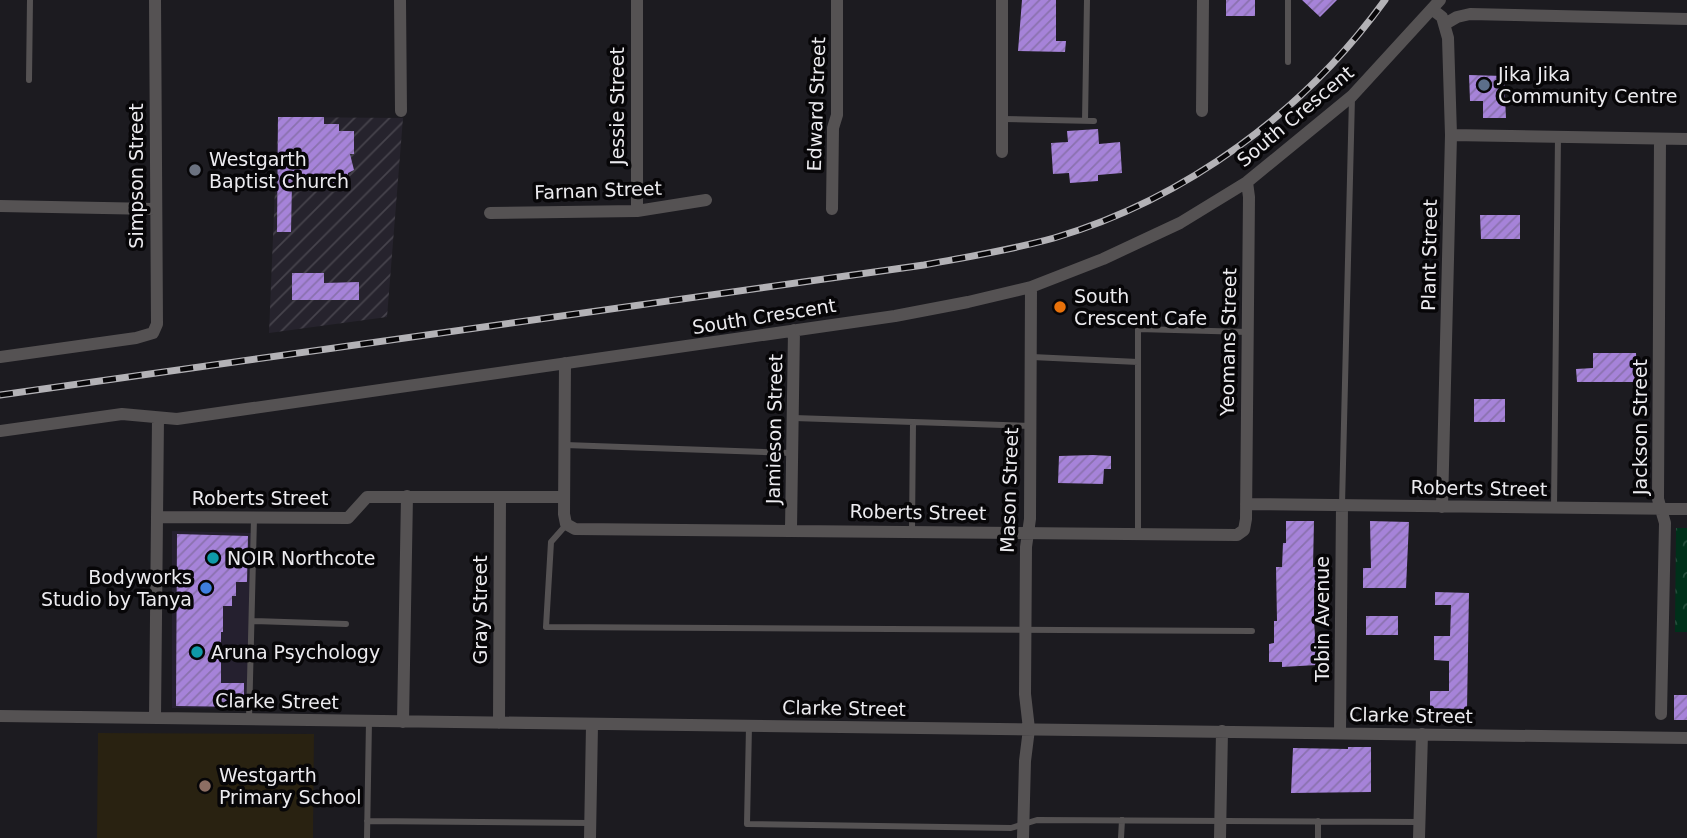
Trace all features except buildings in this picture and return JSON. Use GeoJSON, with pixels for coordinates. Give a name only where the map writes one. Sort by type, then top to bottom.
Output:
{"type":"FeatureCollection","features":[{"type":"Feature","properties":{"kind":"street","name":"Simpson Street"},"geometry":{"type":"LineString","coordinates":[[0,357],[136,338],[153,333],[157,324],[155,0]]}},
{"type":"Feature","properties":{"kind":"street"},"geometry":{"type":"LineString","coordinates":[[400,0],[401,111]]}},
{"type":"Feature","properties":{"kind":"street","name":"Jessie Street"},"geometry":{"type":"LineString","coordinates":[[637,0],[637,211]]}},
{"type":"Feature","properties":{"kind":"street","name":"Edward Street"},"geometry":{"type":"LineString","coordinates":[[832,209],[833,128],[837,115],[837,0]]}},
{"type":"Feature","properties":{"kind":"street"},"geometry":{"type":"LineString","coordinates":[[1002,0],[1002,152]]}},
{"type":"Feature","properties":{"kind":"street"},"geometry":{"type":"LineString","coordinates":[[1202,111],[1203,0]]}},
{"type":"Feature","properties":{"kind":"street"},"geometry":{"type":"LineString","coordinates":[[1436,5],[1445,24],[1469,14],[1687,19]]}},
{"type":"Feature","properties":{"kind":"street","name":"South Crescent"},"geometry":{"type":"LineString","coordinates":[[0,431],[122,414],[177,419],[794,330],[968,303],[1031,287],[1103,259],[1180,223],[1247,182],[1352,96],[1436,5]]}},
{"type":"Feature","properties":{"kind":"street","name":"Plant Street"},"geometry":{"type":"LineString","coordinates":[[1442,507],[1451,135],[1448,38],[1445,24]]}},
{"type":"Feature","properties":{"kind":"street"},"geometry":{"type":"LineString","coordinates":[[1451,135],[1687,139]]}},
{"type":"Feature","properties":{"kind":"street","name":"Jackson Street"},"geometry":{"type":"LineString","coordinates":[[1660,139],[1658,499],[1665,523],[1661,714]]}},
{"type":"Feature","properties":{"kind":"street","name":"Yeomans Street"},"geometry":{"type":"LineString","coordinates":[[1246,504],[1247,182]]}},
{"type":"Feature","properties":{"kind":"street","name":"Farnan Street"},"geometry":{"type":"LineString","coordinates":[[490,213],[637,211],[706,200]]}},
{"type":"Feature","properties":{"kind":"street"},"geometry":{"type":"LineString","coordinates":[[0,206],[155,209]]}},
{"type":"Feature","properties":{"kind":"street","name":"Mason Street"},"geometry":{"type":"LineString","coordinates":[[1023,838],[1031,287]]}},
{"type":"Feature","properties":{"kind":"street","name":"Jamieson Street"},"geometry":{"type":"LineString","coordinates":[[791,530],[794,330]]}},
{"type":"Feature","properties":{"kind":"street"},"geometry":{"type":"LineString","coordinates":[[565,363],[566,524]]}},
{"type":"Feature","properties":{"kind":"street"},"geometry":{"type":"LineString","coordinates":[[155,718],[158,418]]}},
{"type":"Feature","properties":{"kind":"street"},"geometry":{"type":"LineString","coordinates":[[403,722],[407,496]]}},
{"type":"Feature","properties":{"kind":"street","name":"Roberts Street"},"geometry":{"type":"LineString","coordinates":[[157,517],[348,518],[367,497],[564,498]]}},
{"type":"Feature","properties":{"kind":"street","name":"Gray Street"},"geometry":{"type":"LineString","coordinates":[[499,723],[500,497]]}},
{"type":"Feature","properties":{"kind":"street","name":"Roberts Street"},"geometry":{"type":"LineString","coordinates":[[566,524],[575,529],[1237,535],[1244,530],[1246,504],[1687,509]]}},
{"type":"Feature","properties":{"kind":"street","name":"Tobin Avenue"},"geometry":{"type":"LineString","coordinates":[[1340,733],[1342,505]]}},
{"type":"Feature","properties":{"kind":"street","name":"Clarke Street"},"geometry":{"type":"LineString","coordinates":[[0,716],[1687,738]]}},
{"type":"Feature","properties":{"kind":"street"},"geometry":{"type":"LineString","coordinates":[[590,838],[592,725]]}},
{"type":"Feature","properties":{"kind":"street"},"geometry":{"type":"LineString","coordinates":[[1220,838],[1223,731]]}},
{"type":"Feature","properties":{"kind":"street"},"geometry":{"type":"LineString","coordinates":[[1419,838],[1422,734]]}},
{"type":"Feature","properties":{"kind":"lane"},"geometry":{"type":"LineString","coordinates":[[29,80],[30,0]]}},
{"type":"Feature","properties":{"kind":"lane"},"geometry":{"type":"LineString","coordinates":[[1085,121],[1087,0]]}},
{"type":"Feature","properties":{"kind":"lane"},"geometry":{"type":"LineString","coordinates":[[1288,0],[1288,62]]}},
{"type":"Feature","properties":{"kind":"lane"},"geometry":{"type":"LineString","coordinates":[[1342,505],[1352,96]]}},
{"type":"Feature","properties":{"kind":"lane"},"geometry":{"type":"LineString","coordinates":[[1001,119],[1094,121]]}},
{"type":"Feature","properties":{"kind":"lane"},"geometry":{"type":"LineString","coordinates":[[1554,508],[1558,136]]}},
{"type":"Feature","properties":{"kind":"lane"},"geometry":{"type":"LineString","coordinates":[[1138,535],[1138,329],[1248,332]]}},
{"type":"Feature","properties":{"kind":"lane"},"geometry":{"type":"LineString","coordinates":[[1032,358],[1138,362]]}},
{"type":"Feature","properties":{"kind":"lane"},"geometry":{"type":"LineString","coordinates":[[794,418],[1031,426]]}},
{"type":"Feature","properties":{"kind":"lane"},"geometry":{"type":"LineString","coordinates":[[912,531],[913,422]]}},
{"type":"Feature","properties":{"kind":"lane"},"geometry":{"type":"LineString","coordinates":[[565,445],[793,453]]}},
{"type":"Feature","properties":{"kind":"lane"},"geometry":{"type":"LineString","coordinates":[[249,720],[254,518]]}},
{"type":"Feature","properties":{"kind":"lane"},"geometry":{"type":"LineString","coordinates":[[566,524],[551,542],[546,627],[1252,631]]}},
{"type":"Feature","properties":{"kind":"lane"},"geometry":{"type":"LineString","coordinates":[[252,621],[346,624]]}},
{"type":"Feature","properties":{"kind":"lane"},"geometry":{"type":"LineString","coordinates":[[367,838],[369,721]]}},
{"type":"Feature","properties":{"kind":"lane"},"geometry":{"type":"LineString","coordinates":[[749,726],[747,824],[1011,828],[1037,820],[1419,822]]}},
{"type":"Feature","properties":{"kind":"lane"},"geometry":{"type":"LineString","coordinates":[[1121,838],[1122,820]]}},
{"type":"Feature","properties":{"kind":"lane"},"geometry":{"type":"LineString","coordinates":[[367,821],[590,823]]}},
{"type":"Feature","properties":{"kind":"lane"},"geometry":{"type":"LineString","coordinates":[[1318,821],[1318,838]]}},
{"type":"Feature","properties":{"kind":"shaded area"},"geometry":{"type":"Polygon","coordinates":[[[278,117],[403,118],[387,317],[269,333],[278,117]]]}},
{"type":"Feature","properties":{"kind":"shaded area"},"geometry":{"type":"Polygon","coordinates":[[[172,531],[254,533],[249,709],[172,708],[172,531]]]}},
{"type":"Feature","properties":{"kind":"shaded area","name":"Westgarth Primary School"},"geometry":{"type":"Polygon","coordinates":[[[98,733],[314,734],[313,838],[97,838],[98,733]]]}},
{"type":"Feature","properties":{"kind":"green space"},"geometry":{"type":"Polygon","coordinates":[[[1676,528],[1687,528],[1687,632],[1675,632],[1676,528]]]}},
{"type":"Feature","properties":{"kind":"railway"},"geometry":{"type":"LineString","coordinates":[[0,395],[924,265],[1054,238],[1103,221],[1150,200],[1196,175],[1239,146],[1280,114],[1318,79],[1385,0]]}},
{"type":"Feature","properties":{"kind":"place","name":"Jika Jika Community Centre"},"geometry":{"type":"Point","coordinates":[1484,85]}},
{"type":"Feature","properties":{"kind":"place","name":"Westgarth Baptist Church"},"geometry":{"type":"Point","coordinates":[195,170]}},
{"type":"Feature","properties":{"kind":"place","name":"South Crescent Cafe"},"geometry":{"type":"Point","coordinates":[1060,307]}},
{"type":"Feature","properties":{"kind":"place","name":"NOIR Northcote"},"geometry":{"type":"Point","coordinates":[213,558]}},
{"type":"Feature","properties":{"kind":"place","name":"Bodyworks Studio by Tanya"},"geometry":{"type":"Point","coordinates":[206,588]}},
{"type":"Feature","properties":{"kind":"place","name":"Aruna Psychology"},"geometry":{"type":"Point","coordinates":[197,652]}},
{"type":"Feature","properties":{"kind":"place","name":"Westgarth Primary School"},"geometry":{"type":"Point","coordinates":[205,786]}}]}
